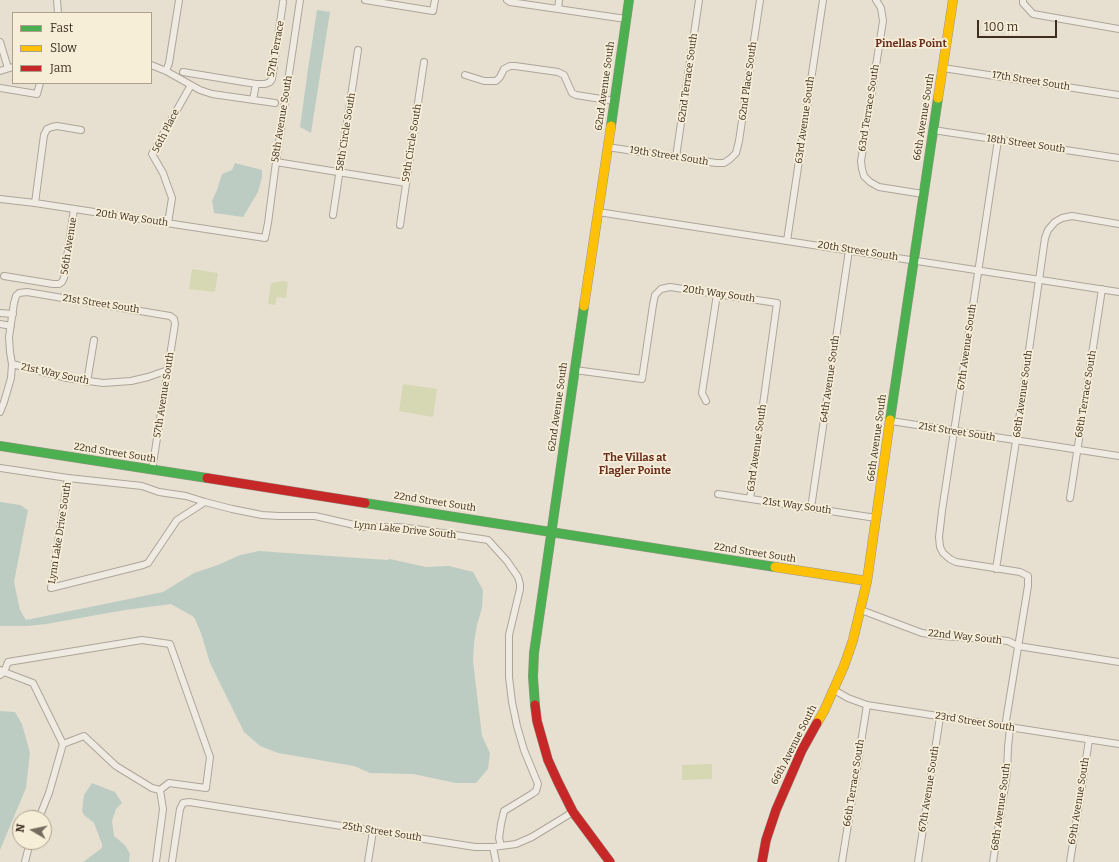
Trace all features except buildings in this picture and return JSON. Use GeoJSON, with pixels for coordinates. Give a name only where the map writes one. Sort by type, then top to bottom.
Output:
{"type":"FeatureCollection","features":[{"type":"Feature","properties":{"kind":"street"},"geometry":{"type":"LineString","coordinates":[[56,0],[58,12]]}},
{"type":"Feature","properties":{"kind":"street"},"geometry":{"type":"LineString","coordinates":[[166,71],[169,63],[179,0]]}},
{"type":"Feature","properties":{"kind":"street","name":"58th Avenue South"},"geometry":{"type":"LineString","coordinates":[[265,238],[300,0]]}},
{"type":"Feature","properties":{"kind":"street"},"geometry":{"type":"LineString","coordinates":[[365,0],[433,11],[435,0]]}},
{"type":"Feature","properties":{"kind":"street"},"geometry":{"type":"LineString","coordinates":[[507,0],[510,2],[626,19]]}},
{"type":"Feature","properties":{"kind":"street"},"geometry":{"type":"LineString","coordinates":[[558,9],[559,0]]}},
{"type":"Feature","properties":{"kind":"street","name":"62nd Avenue South"},"geometry":{"type":"LineString","coordinates":[[610,862],[573,812],[548,760],[537,721],[533,677],[534,653],[551,532],[629,0]]}},
{"type":"Feature","properties":{"kind":"street","name":"62nd Terrace South"},"geometry":{"type":"LineString","coordinates":[[676,157],[699,0]]}},
{"type":"Feature","properties":{"kind":"street","name":"62nd Place South"},"geometry":{"type":"LineString","coordinates":[[730,159],[736,153],[739,141],[760,0]]}},
{"type":"Feature","properties":{"kind":"street","name":"63rd Avenue South"},"geometry":{"type":"LineString","coordinates":[[787,240],[823,0]]}},
{"type":"Feature","properties":{"kind":"street","name":"63rd Terrace South"},"geometry":{"type":"LineString","coordinates":[[876,0],[881,8],[883,21],[861,161],[862,169],[864,176],[870,182],[878,186],[923,194]]}},
{"type":"Feature","properties":{"kind":"street","name":"66th Avenue South"},"geometry":{"type":"LineString","coordinates":[[762,862],[766,840],[776,810],[802,750],[834,690],[844,666],[861,610],[867,581],[952,0]]}},
{"type":"Feature","properties":{"kind":"street"},"geometry":{"type":"LineString","coordinates":[[1023,0],[1023,3],[1031,13],[1119,29]]}},
{"type":"Feature","properties":{"kind":"street","name":"57th Terrace"},"geometry":{"type":"LineString","coordinates":[[183,72],[256,84],[265,84],[270,82],[272,78],[283,2]]}},
{"type":"Feature","properties":{"kind":"street"},"geometry":{"type":"LineString","coordinates":[[0,42],[11,68],[0,71]]}},
{"type":"Feature","properties":{"kind":"street","name":"58th Circle South"},"geometry":{"type":"LineString","coordinates":[[333,215],[358,50]]}},
{"type":"Feature","properties":{"kind":"street","name":"59th Circle South"},"geometry":{"type":"LineString","coordinates":[[400,225],[424,62]]}},
{"type":"Feature","properties":{"kind":"street"},"geometry":{"type":"LineString","coordinates":[[152,65],[166,71],[200,90],[212,94],[276,103]]}},
{"type":"Feature","properties":{"kind":"street"},"geometry":{"type":"LineString","coordinates":[[465,75],[484,81],[496,81],[504,69],[510,66],[558,72],[564,75],[572,93],[576,95],[614,101]]}},
{"type":"Feature","properties":{"kind":"street","name":"17th Street South"},"geometry":{"type":"LineString","coordinates":[[943,68],[1119,95]]}},
{"type":"Feature","properties":{"kind":"street"},"geometry":{"type":"LineString","coordinates":[[0,88],[37,94],[40,84]]}},
{"type":"Feature","properties":{"kind":"street","name":"57th Terrace"},"geometry":{"type":"LineString","coordinates":[[253,100],[256,84]]}},
{"type":"Feature","properties":{"kind":"street","name":"56th Place"},"geometry":{"type":"LineString","coordinates":[[168,223],[172,198],[163,173],[152,154],[190,85]]}},
{"type":"Feature","properties":{"kind":"street"},"geometry":{"type":"LineString","coordinates":[[34,203],[44,134],[47,129],[57,126],[81,130]]}},
{"type":"Feature","properties":{"kind":"street","name":"18th Street South"},"geometry":{"type":"LineString","coordinates":[[933,130],[1119,158]]}},
{"type":"Feature","properties":{"kind":"street","name":"67th Avenue South"},"geometry":{"type":"LineString","coordinates":[[996,569],[956,562],[950,559],[943,553],[940,547],[939,537],[998,140]]}},
{"type":"Feature","properties":{"kind":"street","name":"19th Street South"},"geometry":{"type":"LineString","coordinates":[[607,146],[716,163],[724,163],[730,159]]}},
{"type":"Feature","properties":{"kind":"street"},"geometry":{"type":"LineString","coordinates":[[276,162],[406,183]]}},
{"type":"Feature","properties":{"kind":"street","name":"20th Way South"},"geometry":{"type":"LineString","coordinates":[[0,199],[265,238]]}},
{"type":"Feature","properties":{"kind":"street","name":"56th Avenue"},"geometry":{"type":"LineString","coordinates":[[4,276],[53,284],[59,284],[62,282],[64,278],[74,209]]}},
{"type":"Feature","properties":{"kind":"street","name":"20th Street South"},"geometry":{"type":"LineString","coordinates":[[598,212],[1119,292]]}},
{"type":"Feature","properties":{"kind":"street","name":"68th Avenue South"},"geometry":{"type":"LineString","coordinates":[[994,862],[1008,774],[1007,727],[1028,586],[1028,576],[1020,572],[996,569],[1046,238],[1048,230],[1055,222],[1062,218],[1072,216],[1119,224]]}},
{"type":"Feature","properties":{"kind":"street","name":"64th Avenue South"},"geometry":{"type":"LineString","coordinates":[[811,508],[849,250]]}},
{"type":"Feature","properties":{"kind":"street","name":"20th Way South"},"geometry":{"type":"LineString","coordinates":[[575,370],[642,380],[653,304],[655,295],[661,289],[670,287],[777,303]]}},
{"type":"Feature","properties":{"kind":"street","name":"68th Terrace South"},"geometry":{"type":"LineString","coordinates":[[1070,498],[1102,289]]}},
{"type":"Feature","properties":{"kind":"street","name":"21st Street South"},"geometry":{"type":"LineString","coordinates":[[12,314],[16,296],[19,293],[27,292],[170,316],[174,319]]}},
{"type":"Feature","properties":{"kind":"street"},"geometry":{"type":"LineString","coordinates":[[706,401],[702,393],[717,294]]}},
{"type":"Feature","properties":{"kind":"street","name":"63rd Avenue South"},"geometry":{"type":"LineString","coordinates":[[750,499],[777,303]]}},
{"type":"Feature","properties":{"kind":"street"},"geometry":{"type":"LineString","coordinates":[[0,313],[12,314],[10,352],[12,364],[8,389],[0,412]]}},
{"type":"Feature","properties":{"kind":"street","name":"57th Avenue South"},"geometry":{"type":"LineString","coordinates":[[152,470],[175,324],[174,319]]}},
{"type":"Feature","properties":{"kind":"street"},"geometry":{"type":"LineString","coordinates":[[0,324],[11,326]]}},
{"type":"Feature","properties":{"kind":"street"},"geometry":{"type":"LineString","coordinates":[[87,382],[94,340]]}},
{"type":"Feature","properties":{"kind":"street","name":"21st Way South"},"geometry":{"type":"LineString","coordinates":[[12,364],[50,375],[87,382],[103,383],[131,382],[168,370]]}},
{"type":"Feature","properties":{"kind":"street","name":"21st Street South"},"geometry":{"type":"LineString","coordinates":[[890,421],[954,432],[1119,456]]}},
{"type":"Feature","properties":{"kind":"street","name":"22nd Street South"},"geometry":{"type":"LineString","coordinates":[[0,446],[867,581]]}},
{"type":"Feature","properties":{"kind":"street","name":"Lynn Lake Drive South"},"geometry":{"type":"LineString","coordinates":[[0,468],[68,478],[51,588],[143,566],[148,563],[177,520],[205,502],[262,515],[315,516],[363,527],[398,527],[488,540],[508,561],[518,577],[520,584],[509,635],[509,677],[517,726],[524,750],[538,784],[536,791],[504,811],[499,838],[501,846]]}},
{"type":"Feature","properties":{"kind":"street"},"geometry":{"type":"LineString","coordinates":[[68,478],[142,486],[159,492],[186,496],[205,502]]}},
{"type":"Feature","properties":{"kind":"street","name":"21st Way South"},"geometry":{"type":"LineString","coordinates":[[718,494],[876,518]]}},
{"type":"Feature","properties":{"kind":"street","name":"22nd Way South"},"geometry":{"type":"LineString","coordinates":[[861,610],[922,633],[1008,641],[1018,646],[1119,662]]}},
{"type":"Feature","properties":{"kind":"street"},"geometry":{"type":"LineString","coordinates":[[42,810],[49,793],[63,744],[33,683],[2,672],[8,662],[142,640],[170,644],[210,757],[206,788],[169,783],[160,790]]}},
{"type":"Feature","properties":{"kind":"street","name":"23rd Street South"},"geometry":{"type":"LineString","coordinates":[[834,690],[848,698],[867,705],[1119,744]]}},
{"type":"Feature","properties":{"kind":"street","name":"66th Terrace South"},"geometry":{"type":"LineString","coordinates":[[842,862],[867,705]]}},
{"type":"Feature","properties":{"kind":"street","name":"67th Avenue South"},"geometry":{"type":"LineString","coordinates":[[918,862],[940,717]]}},
{"type":"Feature","properties":{"kind":"street"},"geometry":{"type":"LineString","coordinates":[[63,744],[84,736],[116,766],[152,788],[160,790]]}},
{"type":"Feature","properties":{"kind":"street","name":"69th Avenue South"},"geometry":{"type":"LineString","coordinates":[[1070,862],[1089,740]]}},
{"type":"Feature","properties":{"kind":"street"},"geometry":{"type":"LineString","coordinates":[[156,862],[163,809],[160,790]]}},
{"type":"Feature","properties":{"kind":"street","name":"25th Street South"},"geometry":{"type":"LineString","coordinates":[[172,862],[180,809],[183,803],[189,802],[475,847],[493,847],[516,844],[532,837],[573,812]]}},
{"type":"Feature","properties":{"kind":"street"},"geometry":{"type":"LineString","coordinates":[[368,862],[373,831]]}},
{"type":"Feature","properties":{"kind":"street"},"geometry":{"type":"LineString","coordinates":[[493,847],[496,862]]}},
{"type":"Feature","properties":{"kind":"street"},"geometry":{"type":"LineString","coordinates":[[25,862],[28,850]]}},
{"type":"Feature","properties":{"kind":"green space"},"geometry":{"type":"Polygon","coordinates":[[[192,269],[218,273],[215,292],[189,289],[192,269]]]}},
{"type":"Feature","properties":{"kind":"green space"},"geometry":{"type":"Polygon","coordinates":[[[282,281],[288,282],[286,298],[277,297],[275,305],[268,304],[271,283],[282,281]]]}},
{"type":"Feature","properties":{"kind":"green space"},"geometry":{"type":"Polygon","coordinates":[[[403,384],[437,389],[433,417],[399,411],[403,384]]]}},
{"type":"Feature","properties":{"kind":"green space"},"geometry":{"type":"Polygon","coordinates":[[[712,764],[712,779],[682,780],[682,765],[712,764]]]}},
{"type":"Feature","properties":{"kind":"shaded area"},"geometry":{"type":"Polygon","coordinates":[[[317,10],[330,12],[311,133],[300,127],[317,10]]]}},
{"type":"Feature","properties":{"kind":"shaded area"},"geometry":{"type":"Polygon","coordinates":[[[235,163],[262,170],[262,177],[258,192],[243,217],[214,213],[212,201],[222,174],[232,170],[235,163]]]}},
{"type":"Feature","properties":{"kind":"shaded area"},"geometry":{"type":"Polygon","coordinates":[[[0,502],[20,505],[28,510],[14,582],[20,610],[26,620],[163,592],[194,573],[218,565],[240,555],[259,551],[390,559],[426,567],[449,566],[473,572],[483,590],[482,608],[474,643],[473,661],[482,736],[490,753],[488,769],[476,783],[456,783],[413,774],[370,773],[354,766],[278,753],[260,746],[244,732],[210,663],[201,633],[194,617],[171,604],[125,610],[46,624],[0,626],[0,502]]]}},
{"type":"Feature","properties":{"kind":"shaded area"},"geometry":{"type":"Polygon","coordinates":[[[0,711],[15,712],[22,724],[30,753],[26,788],[17,810],[12,810],[12,821],[0,850],[0,711]]]}},
{"type":"Feature","properties":{"kind":"shaded area"},"geometry":{"type":"Polygon","coordinates":[[[92,783],[115,792],[122,803],[116,809],[112,821],[114,836],[125,845],[130,854],[129,862],[83,862],[102,848],[102,844],[94,823],[84,815],[82,811],[84,795],[92,783]]]}},
{"type":"Feature","properties":{"kind":"traffic: fast"},"geometry":{"type":"LineString","coordinates":[[611,126],[629,0]]}},
{"type":"Feature","properties":{"kind":"traffic: fast"},"geometry":{"type":"LineString","coordinates":[[890,420],[938,98]]}},
{"type":"Feature","properties":{"kind":"traffic: fast"},"geometry":{"type":"LineString","coordinates":[[535,705],[533,677],[534,653],[584,306]]}},
{"type":"Feature","properties":{"kind":"traffic: fast"},"geometry":{"type":"LineString","coordinates":[[0,446],[207,478]]}},
{"type":"Feature","properties":{"kind":"traffic: fast"},"geometry":{"type":"LineString","coordinates":[[365,503],[775,567]]}},
{"type":"Feature","properties":{"kind":"traffic: slow"},"geometry":{"type":"LineString","coordinates":[[938,98],[953,0]]}},
{"type":"Feature","properties":{"kind":"traffic: slow"},"geometry":{"type":"LineString","coordinates":[[584,306],[611,126]]}},
{"type":"Feature","properties":{"kind":"traffic: slow"},"geometry":{"type":"LineString","coordinates":[[817,723],[844,666],[853,640],[867,581],[890,420]]}},
{"type":"Feature","properties":{"kind":"traffic: slow"},"geometry":{"type":"LineString","coordinates":[[775,567],[867,581]]}},
{"type":"Feature","properties":{"kind":"traffic: jam"},"geometry":{"type":"LineString","coordinates":[[207,478],[365,503]]}},
{"type":"Feature","properties":{"kind":"traffic: jam"},"geometry":{"type":"LineString","coordinates":[[535,705],[537,721],[548,760],[558,782],[573,812],[610,862]]}},
{"type":"Feature","properties":{"kind":"traffic: jam"},"geometry":{"type":"LineString","coordinates":[[762,862],[766,840],[776,810],[802,750],[817,723]]}},
{"type":"Feature","properties":{"kind":"district","name":"Pinellas Point"},"geometry":{"type":"Point","coordinates":[911,44]}},
{"type":"Feature","properties":{"kind":"district","name":"The Villas at Flagler Pointe"},"geometry":{"type":"Point","coordinates":[635,464]}}]}
